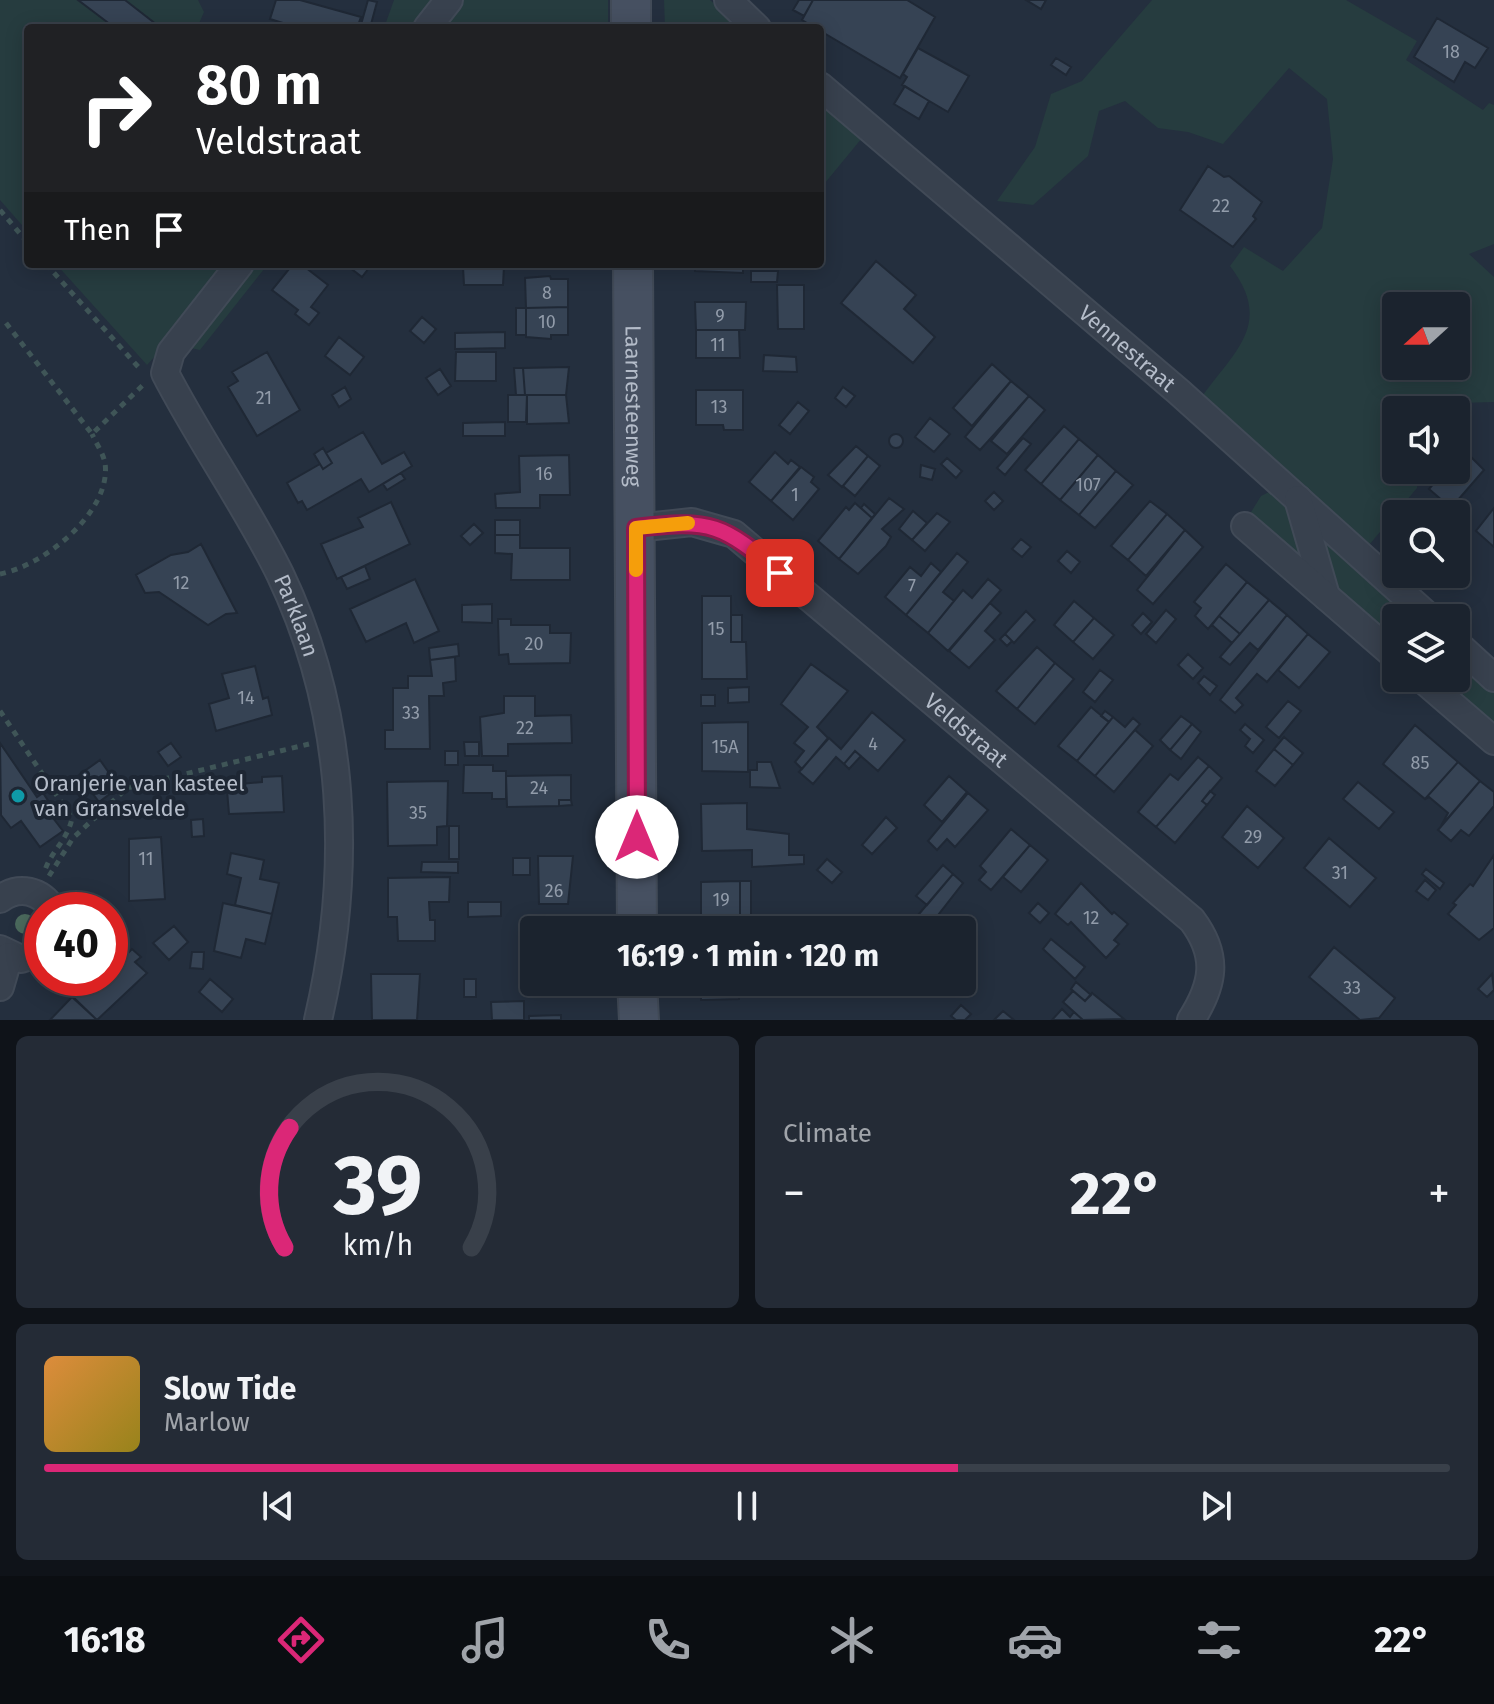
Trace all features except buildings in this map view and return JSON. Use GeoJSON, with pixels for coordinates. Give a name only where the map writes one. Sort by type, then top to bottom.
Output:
{"type":"FeatureCollection","features":[{"type":"Feature","properties":{"kind":"street"},"geometry":{"type":"LineString","coordinates":[[430,24],[449,0]]}},
{"type":"Feature","properties":{"kind":"street"},"geometry":{"type":"LineString","coordinates":[[631,0],[631,24]]}},
{"type":"Feature","properties":{"kind":"street"},"geometry":{"type":"LineString","coordinates":[[728,0],[753,24]]}},
{"type":"Feature","properties":{"kind":"street","name":"Vennestraat"},"geometry":{"type":"LineString","coordinates":[[824,90],[916,171],[1085,311],[1298,498],[1411,604]]}},
{"type":"Feature","properties":{"kind":"street"},"geometry":{"type":"LineString","coordinates":[[165,373],[171,352],[237,268]]}},
{"type":"Feature","properties":{"kind":"street","name":"Laarnesteenweg"},"geometry":{"type":"LineString","coordinates":[[633,268],[637,916]]}},
{"type":"Feature","properties":{"kind":"street","name":"Parklaan"},"geometry":{"type":"LineString","coordinates":[[165,373],[279,574],[313,656],[333,739],[340,791],[338,874],[318,1020]]}},
{"type":"Feature","properties":{"kind":"street"},"geometry":{"type":"LineString","coordinates":[[1298,498],[1326,596]]}},
{"type":"Feature","properties":{"kind":"street","name":"Veldstraat"},"geometry":{"type":"LineString","coordinates":[[636,528],[692,522],[734,534],[1192,920],[1206,938],[1210,962],[1208,993],[1191,1020]]}},
{"type":"Feature","properties":{"kind":"street"},"geometry":{"type":"LineString","coordinates":[[1245,526],[1382,641]]}},
{"type":"Feature","properties":{"kind":"street"},"geometry":{"type":"LineString","coordinates":[[1470,656],[1494,678]]}},
{"type":"Feature","properties":{"kind":"street"},"geometry":{"type":"LineString","coordinates":[[1437,692],[1494,741]]}},
{"type":"Feature","properties":{"kind":"street"},"geometry":{"type":"LineString","coordinates":[[0,899],[17,891],[24,894]]}},
{"type":"Feature","properties":{"kind":"street"},"geometry":{"type":"LineString","coordinates":[[0,987],[5,953]]}},
{"type":"Feature","properties":{"kind":"street"},"geometry":{"type":"LineString","coordinates":[[638,996],[639,1020]]}},
{"type":"Feature","properties":{"kind":"path"},"geometry":{"type":"LineString","coordinates":[[0,210],[24,238]]}},
{"type":"Feature","properties":{"kind":"path"},"geometry":{"type":"LineString","coordinates":[[49,268],[137,370],[165,373]]}},
{"type":"Feature","properties":{"kind":"path"},"geometry":{"type":"LineString","coordinates":[[0,574],[38,561],[61,547],[86,516],[105,480],[105,460],[92,434],[6,323]]}},
{"type":"Feature","properties":{"kind":"path"},"geometry":{"type":"LineString","coordinates":[[92,434],[151,378],[165,373]]}},
{"type":"Feature","properties":{"kind":"path"},"geometry":{"type":"LineString","coordinates":[[0,711],[72,818],[69,833],[48,858],[46,892]]}},
{"type":"Feature","properties":{"kind":"path"},"geometry":{"type":"LineString","coordinates":[[49,892],[73,838],[127,788],[333,739]]}},
{"type":"Feature","properties":{"kind":"green space"},"geometry":{"type":"Polygon","coordinates":[[[0,0],[198,0],[204,12],[199,24],[24,24],[24,227],[0,200],[0,0]]]}},
{"type":"Feature","properties":{"kind":"green space"},"geometry":{"type":"Polygon","coordinates":[[[394,0],[608,0],[608,24],[385,24],[394,0]]]}},
{"type":"Feature","properties":{"kind":"green space"},"geometry":{"type":"Polygon","coordinates":[[[664,0],[710,0],[737,24],[665,24],[664,0]]]}},
{"type":"Feature","properties":{"kind":"green space"},"geometry":{"type":"Polygon","coordinates":[[[1152,0],[1346,0],[1417,41],[1406,60],[1483,110],[1489,103],[1494,105],[1494,244],[1469,254],[1494,277],[1494,402],[1470,403],[1470,396],[1382,396],[1382,484],[1417,484],[1417,488],[1407,500],[1382,500],[1382,530],[1369,545],[1203,395],[1238,349],[1249,319],[1249,303],[1243,286],[1230,266],[1244,247],[1283,271],[1322,228],[1333,159],[1327,99],[1289,68],[1223,144],[1188,132],[1158,128],[1125,101],[1099,111],[1088,156],[1033,205],[997,201],[1035,147],[1051,94],[1082,81],[1152,0]]]}},
{"type":"Feature","properties":{"kind":"green space"},"geometry":{"type":"Polygon","coordinates":[[[824,104],[862,138],[824,184],[824,104]]]}},
{"type":"Feature","properties":{"kind":"green space"},"geometry":{"type":"Polygon","coordinates":[[[60,268],[265,268],[200,350],[167,343],[147,365],[60,268]]]}},
{"type":"Feature","properties":{"kind":"green space"},"geometry":{"type":"Polygon","coordinates":[[[1275,489],[1293,508],[1313,572],[1248,517],[1261,496],[1275,489]]]}},
{"type":"Feature","properties":{"kind":"green space"},"geometry":{"type":"Polygon","coordinates":[[[1312,519],[1400,604],[1382,604],[1382,629],[1379,629],[1330,586],[1312,519]]]}},
{"type":"Feature","properties":{"kind":"green space"},"geometry":{"type":"Polygon","coordinates":[[[1470,665],[1494,686],[1494,727],[1454,692],[1470,692],[1470,665]]]}},
{"type":"Feature","properties":{"kind":"slow traffic"},"geometry":{"type":"LineString","coordinates":[[636,570],[636,528],[688,523]]}},
{"type":"Feature","properties":{"kind":"place","name":"Oranjerie van kasteel van Gransvelde"},"geometry":{"type":"Point","coordinates":[18,796]}},
{"type":"Feature","properties":{"kind":"route"},"geometry":{"type":"LineString","coordinates":[[637,837],[636,528],[692,522],[734,534],[780,573]]}}]}
